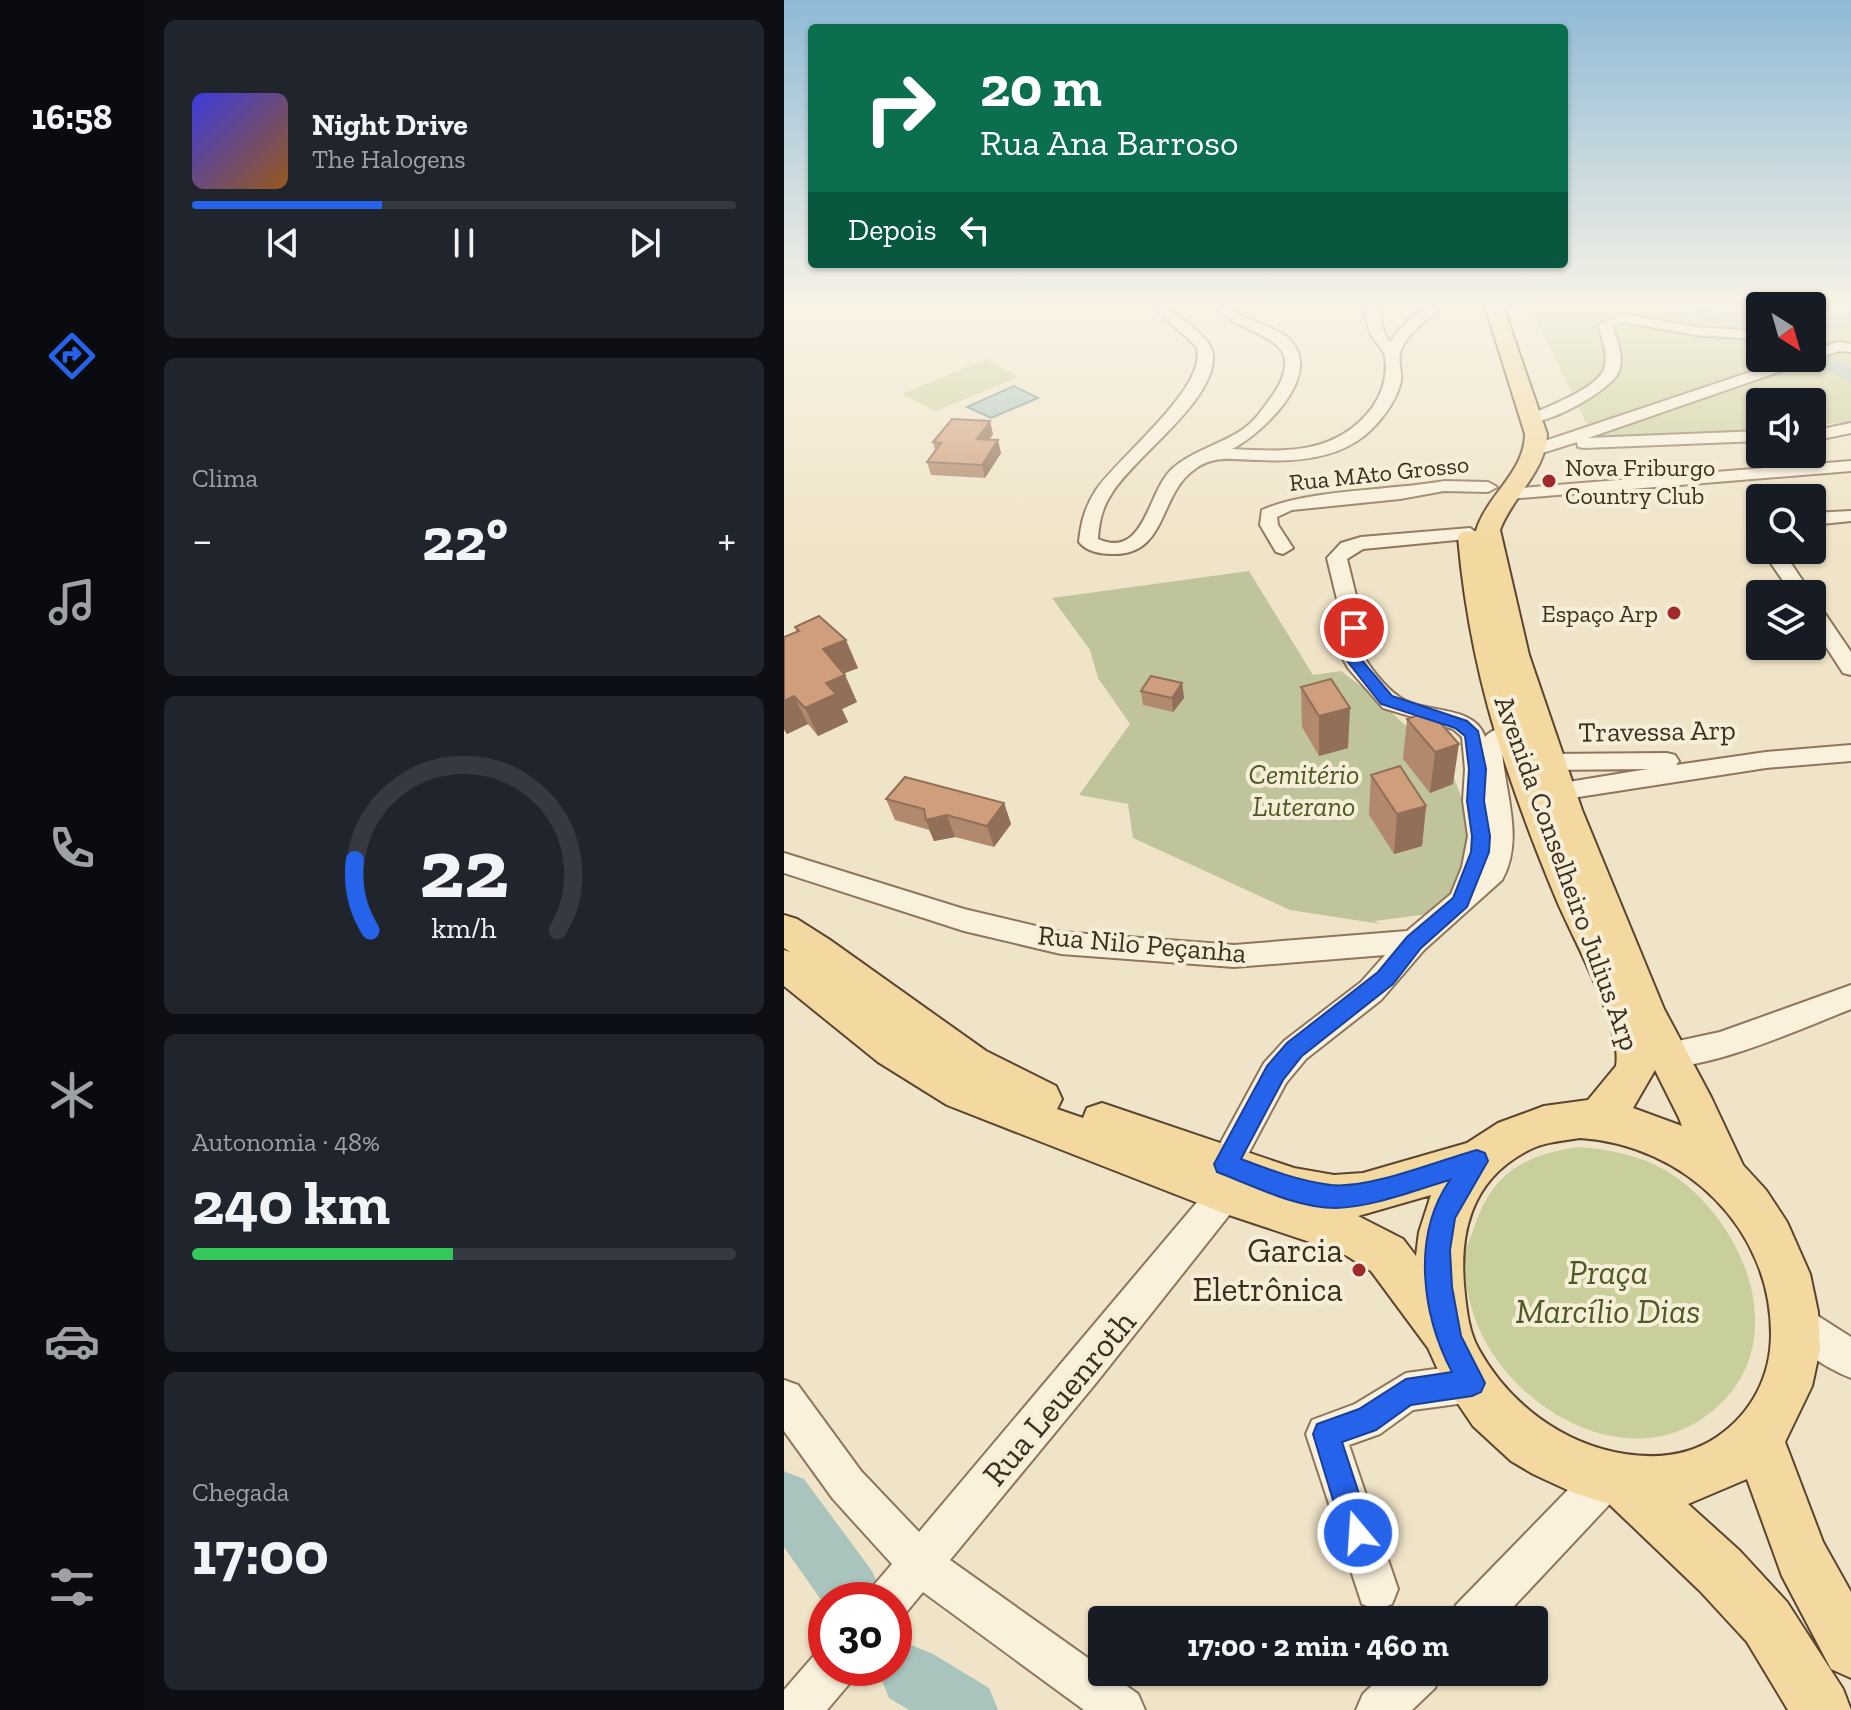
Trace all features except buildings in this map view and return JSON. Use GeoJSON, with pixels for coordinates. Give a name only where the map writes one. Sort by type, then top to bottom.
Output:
{"type":"FeatureCollection","features":[{"type":"Feature","properties":{"kind":"main road","name":"Avenida Conselheiro Julius Arp"},"geometry":{"type":"LineString","coordinates":[[1508,386],[1523,439],[1498,491],[1496,509],[1488,530],[1515,655],[1554,776],[1646,1013],[1696,1110],[1727,1180]]}},
{"type":"Feature","properties":{"kind":"main road"},"geometry":{"type":"LineString","coordinates":[[1529,386],[1539,410],[1546,447]]}},
{"type":"Feature","properties":{"kind":"main road","name":"Avenida Conselheiro Julius Arp"},"geometry":{"type":"LineString","coordinates":[[1546,447],[1498,491],[1476,501],[1470,534],[1474,595],[1510,734],[1575,901],[1627,1021],[1636,1054],[1635,1067],[1628,1080],[1597,1120]]}},
{"type":"Feature","properties":{"kind":"main road"},"geometry":{"type":"LineString","coordinates":[[784,929],[955,1055],[1006,1085],[1363,1240],[1387,1255],[1449,1340],[1472,1383],[1501,1418],[1547,1454],[1579,1470],[1616,1480],[1675,1481],[1721,1466],[1758,1438],[1782,1403],[1794,1363],[1796,1320],[1789,1281],[1774,1243],[1753,1209],[1727,1180],[1697,1156],[1664,1138],[1631,1126],[1597,1120],[1563,1120],[1539,1125],[1495,1145],[1477,1161],[1452,1197],[1443,1217],[1438,1250],[1439,1287],[1449,1340]]}},
{"type":"Feature","properties":{"kind":"main road"},"geometry":{"type":"LineString","coordinates":[[784,965],[935,1079],[962,1092],[1226,1179],[1334,1196],[1363,1194],[1477,1161]]}},
{"type":"Feature","properties":{"kind":"main road"},"geometry":{"type":"LineString","coordinates":[[1758,1438],[1801,1557],[1851,1649]]}},
{"type":"Feature","properties":{"kind":"main road"},"geometry":{"type":"LineString","coordinates":[[1616,1480],[1720,1571],[1767,1622],[1822,1710]]}},
{"type":"Feature","properties":{"kind":"street"},"geometry":{"type":"LineString","coordinates":[[1196,386],[1136,451],[1104,492],[1085,528],[1088,542],[1099,549],[1116,550],[1137,542],[1147,534],[1160,497],[1172,479],[1184,468],[1265,420],[1288,386]]}},
{"type":"Feature","properties":{"kind":"street"},"geometry":{"type":"LineString","coordinates":[[1213,453],[1294,456],[1334,449],[1366,428],[1391,386]]}},
{"type":"Feature","properties":{"kind":"street"},"geometry":{"type":"LineString","coordinates":[[1539,410],[1599,386]]}},
{"type":"Feature","properties":{"kind":"street"},"geometry":{"type":"LineString","coordinates":[[1546,447],[1725,386]]}},
{"type":"Feature","properties":{"kind":"street"},"geometry":{"type":"LineString","coordinates":[[1826,433],[1851,428]]}},
{"type":"Feature","properties":{"kind":"street"},"geometry":{"type":"LineString","coordinates":[[1546,447],[1746,437]]}},
{"type":"Feature","properties":{"kind":"street"},"geometry":{"type":"LineString","coordinates":[[1498,491],[1851,466]]}},
{"type":"Feature","properties":{"kind":"street","name":"Rua MAto Grosso"},"geometry":{"type":"LineString","coordinates":[[1283,548],[1269,525],[1268,514],[1275,509],[1444,486],[1498,491]]}},
{"type":"Feature","properties":{"kind":"street"},"geometry":{"type":"LineString","coordinates":[[1826,518],[1851,516]]}},
{"type":"Feature","properties":{"kind":"street"},"geometry":{"type":"LineString","coordinates":[[1461,902],[1475,867],[1481,836],[1475,801],[1477,769],[1473,734],[1461,724],[1391,703],[1352,657],[1354,628],[1337,558],[1348,547],[1361,543],[1470,534]]}},
{"type":"Feature","properties":{"kind":"street"},"geometry":{"type":"LineString","coordinates":[[1826,630],[1851,668]]}},
{"type":"Feature","properties":{"kind":"street"},"geometry":{"type":"LineString","coordinates":[[1226,1179],[1275,1073],[1285,1061],[1386,978],[1414,942],[1493,873],[1499,859],[1500,824],[1490,748],[1496,739],[1510,734]]}},
{"type":"Feature","properties":{"kind":"street","name":"Travessa Arp"},"geometry":{"type":"LineString","coordinates":[[1554,776],[1849,755]]}},
{"type":"Feature","properties":{"kind":"street","name":"Rua Nilo Peçanha"},"geometry":{"type":"LineString","coordinates":[[784,863],[964,920],[1061,943],[1234,956],[1414,942]]}},
{"type":"Feature","properties":{"kind":"street"},"geometry":{"type":"LineString","coordinates":[[1666,1055],[1720,1045],[1851,997]]}},
{"type":"Feature","properties":{"kind":"street","name":"Rua Leuenroth"},"geometry":{"type":"LineString","coordinates":[[904,1582],[1226,1179]]}},
{"type":"Feature","properties":{"kind":"street"},"geometry":{"type":"LineString","coordinates":[[1796,1320],[1851,1359]]}},
{"type":"Feature","properties":{"kind":"street"},"geometry":{"type":"LineString","coordinates":[[1377,1589],[1326,1434],[1366,1420],[1406,1392],[1472,1383]]}},
{"type":"Feature","properties":{"kind":"street"},"geometry":{"type":"LineString","coordinates":[[784,1399],[847,1485],[920,1564],[1122,1710]]}},
{"type":"Feature","properties":{"kind":"street"},"geometry":{"type":"LineString","coordinates":[[1486,1606],[1616,1480]]}},
{"type":"Feature","properties":{"kind":"street"},"geometry":{"type":"LineString","coordinates":[[1379,1710],[1404,1686]]}},
{"type":"Feature","properties":{"kind":"green space"},"geometry":{"type":"Polygon","coordinates":[[[922,386],[997,386],[936,411],[902,394],[922,386]]]}},
{"type":"Feature","properties":{"kind":"green space"},"geometry":{"type":"Polygon","coordinates":[[[1568,386],[1851,386],[1851,422],[1826,424],[1826,388],[1746,388],[1746,430],[1595,441],[1568,386]]]}},
{"type":"Feature","properties":{"kind":"green space","name":"Cemitério Luterano"},"geometry":{"type":"Polygon","coordinates":[[[1249,571],[1313,675],[1341,671],[1374,696],[1450,767],[1472,826],[1464,886],[1429,914],[1374,921],[1381,924],[1290,910],[1133,838],[1128,804],[1079,795],[1130,724],[1098,678],[1090,650],[1052,598],[1249,571]]]}},
{"type":"Feature","properties":{"kind":"green space","name":"Praça Marcílio Dias"},"geometry":{"type":"Polygon","coordinates":[[[1578,1147],[1612,1151],[1644,1160],[1665,1170],[1691,1189],[1714,1213],[1733,1242],[1747,1273],[1754,1306],[1754,1338],[1745,1370],[1726,1398],[1692,1425],[1654,1437],[1614,1437],[1576,1425],[1540,1403],[1509,1375],[1485,1340],[1470,1302],[1464,1266],[1467,1247],[1482,1207],[1491,1192],[1513,1169],[1542,1155],[1578,1147]]]}},
{"type":"Feature","properties":{"kind":"water"},"geometry":{"type":"Polygon","coordinates":[[[1014,386],[1038,398],[991,418],[967,407],[1014,386]]]}},
{"type":"Feature","properties":{"kind":"waterway"},"geometry":{"type":"LineString","coordinates":[[784,1499],[844,1582]]}},
{"type":"Feature","properties":{"kind":"waterway"},"geometry":{"type":"LineString","coordinates":[[912,1677],[967,1710]]}},
{"type":"Feature","properties":{"kind":"place","name":"Nova Friburgo Country Club"},"geometry":{"type":"Point","coordinates":[1549,481]}},
{"type":"Feature","properties":{"kind":"place","name":"Espaço Arp"},"geometry":{"type":"Point","coordinates":[1674,613]}},
{"type":"Feature","properties":{"kind":"place","name":"Garcia Eletrônica"},"geometry":{"type":"Point","coordinates":[1359,1270]}},
{"type":"Feature","properties":{"kind":"route"},"geometry":{"type":"LineString","coordinates":[[1354,628],[1352,657],[1381,695],[1391,703],[1461,724],[1473,734],[1480,852],[1461,902],[1414,942],[1386,978],[1295,1050],[1275,1073],[1225,1164],[1294,1189],[1334,1196],[1363,1194],[1451,1166],[1477,1161],[1452,1197],[1443,1217],[1438,1250],[1439,1287],[1449,1340],[1472,1383],[1406,1392],[1366,1420],[1330,1430],[1326,1434],[1358,1533]]}}]}
